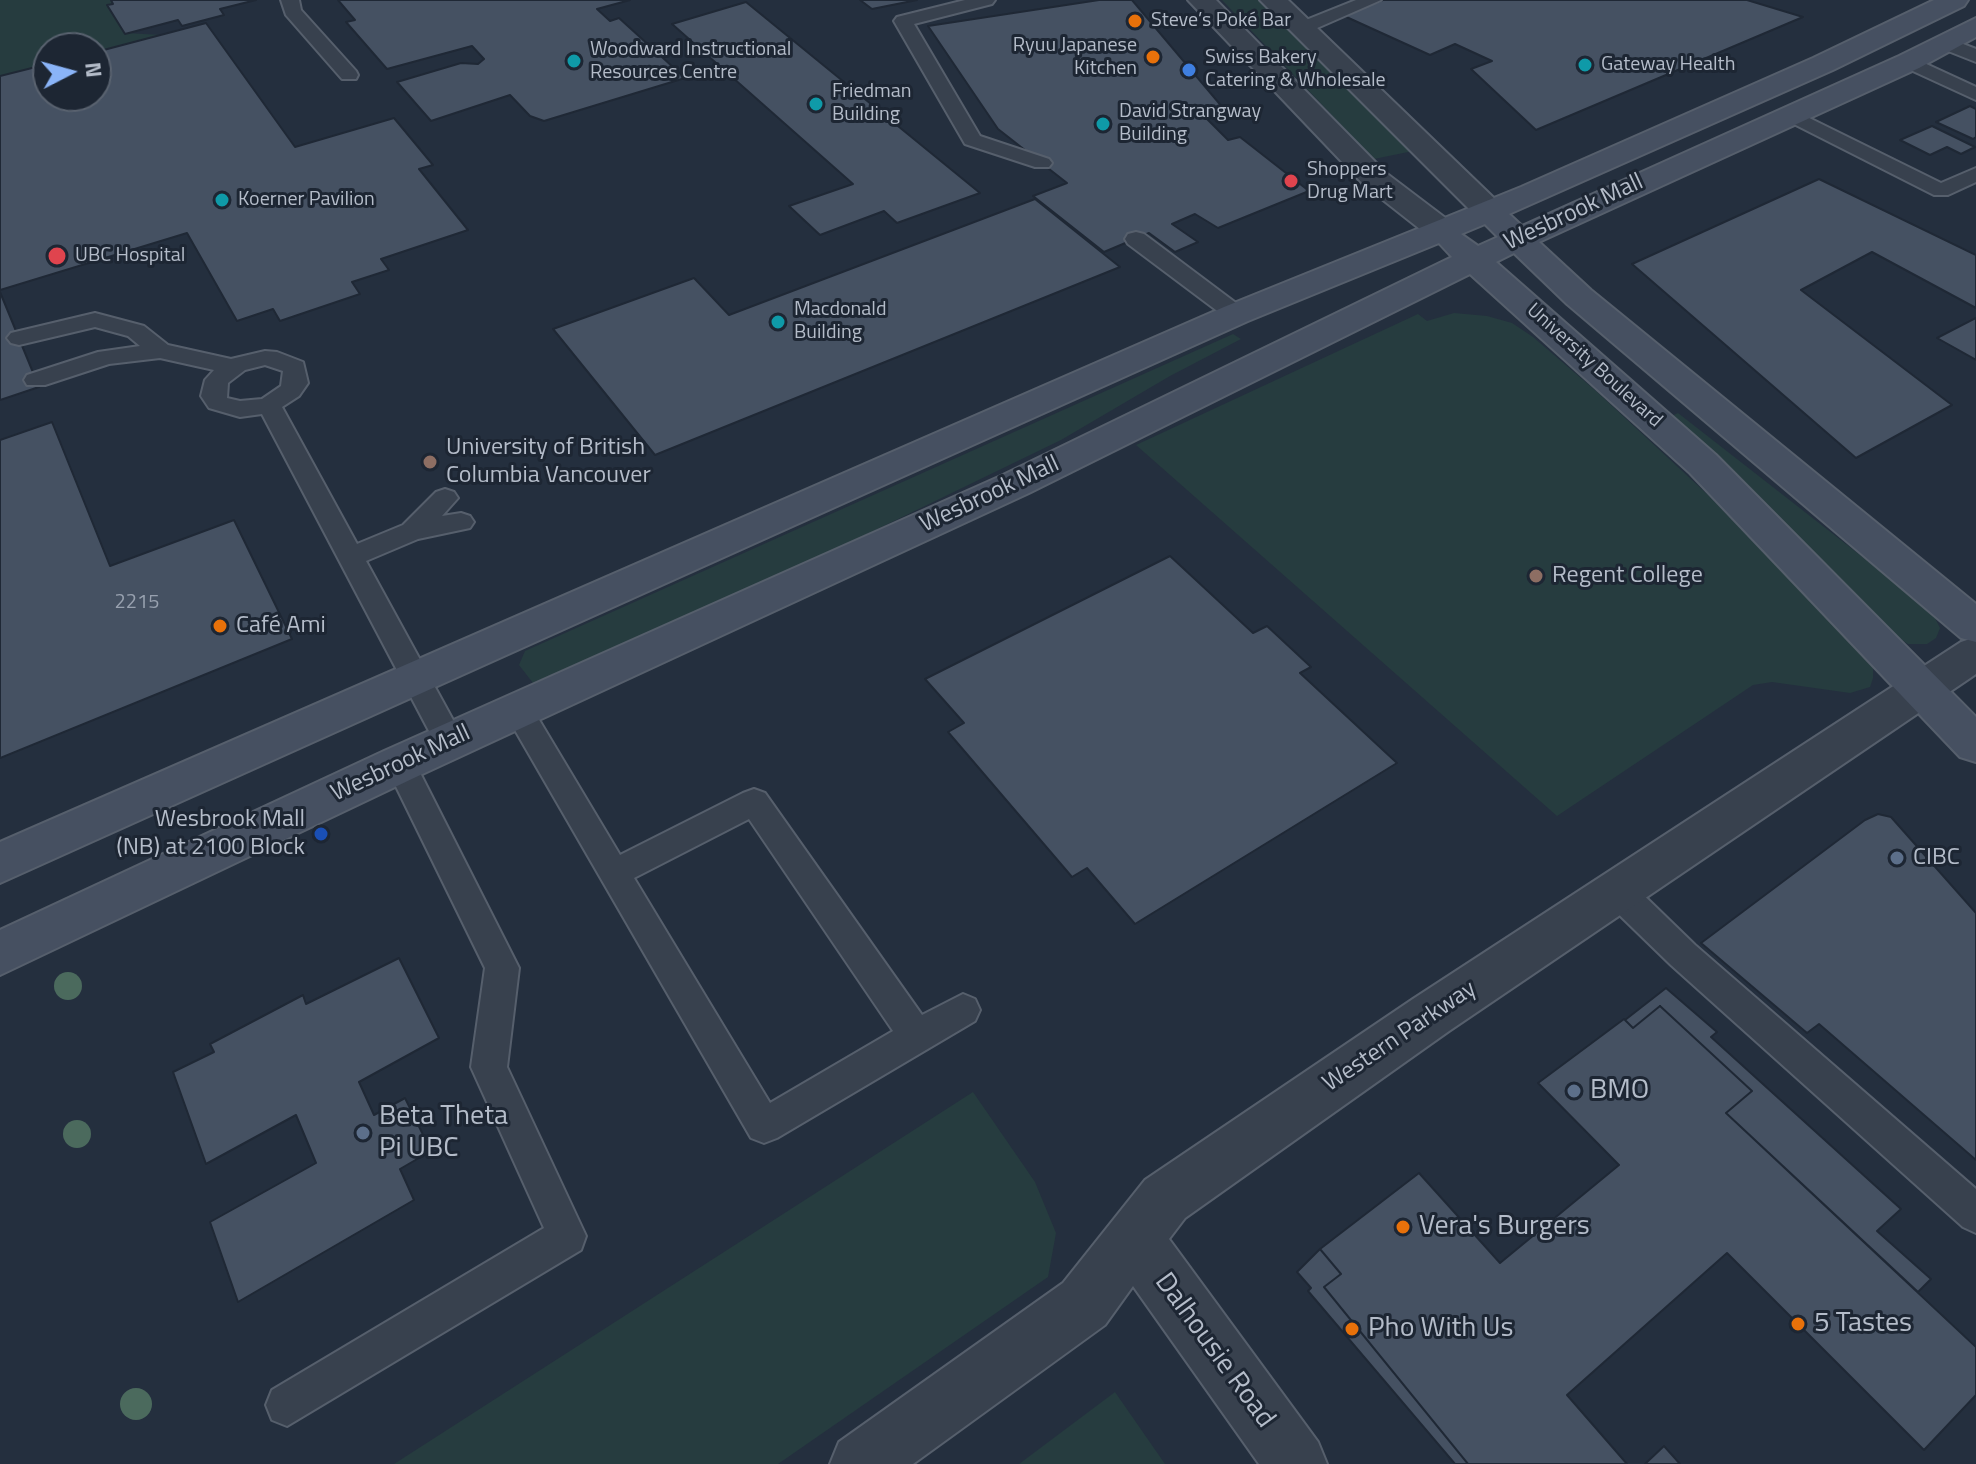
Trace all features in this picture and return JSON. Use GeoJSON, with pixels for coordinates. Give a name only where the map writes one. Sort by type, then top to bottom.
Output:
{"type":"FeatureCollection","features":[{"type":"Feature","properties":{"kind":"main road","name":"Wesbrook Mall"},"geometry":{"type":"LineString","coordinates":[[0,863],[1236,314],[1489,211],[1823,64],[1955,0]]}},
{"type":"Feature","properties":{"kind":"main road","name":"Wesbrook Mall"},"geometry":{"type":"LineString","coordinates":[[0,953],[400,764],[1016,484],[1517,238],[1909,62],[1976,26]]}},
{"type":"Feature","properties":{"kind":"main road","name":"University Boulevard"},"geometry":{"type":"LineString","coordinates":[[1489,211],[1579,297],[1976,627]]}},
{"type":"Feature","properties":{"kind":"main road","name":"University Boulevard"},"geometry":{"type":"LineString","coordinates":[[1441,230],[1703,464],[1976,745]]}},
{"type":"Feature","properties":{"kind":"street","name":"University Boulevard"},"geometry":{"type":"LineString","coordinates":[[1201,0],[1360,165],[1441,230]]}},
{"type":"Feature","properties":{"kind":"street","name":"University Boulevard"},"geometry":{"type":"LineString","coordinates":[[1273,0],[1489,211]]}},
{"type":"Feature","properties":{"kind":"street","name":"Western Parkway"},"geometry":{"type":"LineString","coordinates":[[861,1464],[1084,1304],[1165,1199],[1617,891],[1976,653]]}},
{"type":"Feature","properties":{"kind":"street","name":"Dalhousie Road"},"geometry":{"type":"LineString","coordinates":[[1133,1238],[1296,1464]]}},
{"type":"Feature","properties":{"kind":"lane"},"geometry":{"type":"LineString","coordinates":[[290,0],[292,11],[349,75]]}},
{"type":"Feature","properties":{"kind":"lane"},"geometry":{"type":"LineString","coordinates":[[986,0],[903,21],[972,140],[1042,163]]}},
{"type":"Feature","properties":{"kind":"lane"},"geometry":{"type":"LineString","coordinates":[[1302,28],[1372,0]]}},
{"type":"Feature","properties":{"kind":"lane"},"geometry":{"type":"LineString","coordinates":[[1945,43],[1976,56]]}},
{"type":"Feature","properties":{"kind":"lane"},"geometry":{"type":"LineString","coordinates":[[1909,62],[1976,94]]}},
{"type":"Feature","properties":{"kind":"lane"},"geometry":{"type":"LineString","coordinates":[[1791,115],[1941,191],[1976,174]]}},
{"type":"Feature","properties":{"kind":"lane"},"geometry":{"type":"LineString","coordinates":[[1136,239],[1236,314]]}},
{"type":"Feature","properties":{"kind":"lane"},"geometry":{"type":"LineString","coordinates":[[19,338],[95,320],[136,331],[160,351]]}},
{"type":"Feature","properties":{"kind":"lane"},"geometry":{"type":"LineString","coordinates":[[36,380],[106,357],[160,351],[233,367]]}},
{"type":"Feature","properties":{"kind":"lane"},"geometry":{"type":"LineString","coordinates":[[265,358],[277,359],[295,367],[296,383],[269,405],[240,409],[218,403],[213,396],[213,388],[217,380],[233,367],[265,358]]}},
{"type":"Feature","properties":{"kind":"lane"},"geometry":{"type":"LineString","coordinates":[[269,405],[450,742]]}},
{"type":"Feature","properties":{"kind":"lane"},"geometry":{"type":"LineString","coordinates":[[412,531],[445,498]]}},
{"type":"Feature","properties":{"kind":"lane"},"geometry":{"type":"LineString","coordinates":[[351,557],[412,531],[461,522]]}},
{"type":"Feature","properties":{"kind":"lane"},"geometry":{"type":"LineString","coordinates":[[519,711],[764,1126],[963,1010]]}},
{"type":"Feature","properties":{"kind":"lane"},"geometry":{"type":"LineString","coordinates":[[287,1405],[567,1236],[489,1067],[502,968],[400,764]]}},
{"type":"Feature","properties":{"kind":"lane"},"geometry":{"type":"LineString","coordinates":[[614,873],[754,802],[916,1036]]}},
{"type":"Feature","properties":{"kind":"lane"},"geometry":{"type":"LineString","coordinates":[[1617,891],[1683,955],[1976,1214]]}},
{"type":"Feature","properties":{"kind":"green space"},"geometry":{"type":"Polygon","coordinates":[[[0,0],[111,0],[113,4],[107,6],[125,33],[162,35],[112,48],[112,32],[32,32],[32,68],[0,76],[0,0]]]}},
{"type":"Feature","properties":{"kind":"green space"},"geometry":{"type":"Polygon","coordinates":[[[1222,0],[1259,0],[1413,151],[1374,159],[1222,0]]]}},
{"type":"Feature","properties":{"kind":"green space","name":"Regent College"},"geometry":{"type":"Polygon","coordinates":[[[1454,313],[1487,316],[1512,323],[1596,391],[1708,495],[1865,658],[1873,667],[1870,687],[1850,693],[1772,682],[1753,685],[1557,816],[1136,445],[1418,314],[1427,321],[1454,313]]]}},
{"type":"Feature","properties":{"kind":"green space"},"geometry":{"type":"Polygon","coordinates":[[[1233,334],[1241,339],[1170,376],[1061,440],[830,552],[533,683],[519,665],[525,651],[1233,334]]]}},
{"type":"Feature","properties":{"kind":"green space"},"geometry":{"type":"Polygon","coordinates":[[[1678,413],[1901,587],[1935,618],[1940,628],[1936,638],[1927,644],[1908,644],[1894,635],[1670,417],[1678,413]]]}},
{"type":"Feature","properties":{"kind":"green space"},"geometry":{"type":"Polygon","coordinates":[[[973,1092],[1035,1182],[1056,1233],[1048,1277],[778,1464],[394,1464],[973,1092]]]}},
{"type":"Feature","properties":{"kind":"green space"},"geometry":{"type":"Polygon","coordinates":[[[1115,1392],[1165,1464],[1019,1464],[1115,1392]]]}},
{"type":"Feature","properties":{"kind":"building"},"geometry":{"type":"Polygon","coordinates":[[[111,0],[256,0],[220,9],[224,15],[182,26],[178,20],[125,34],[107,5],[113,4],[111,0]]]}},
{"type":"Feature","properties":{"kind":"building","name":"Woodward Instructional Resources Centre"},"geometry":{"type":"Polygon","coordinates":[[[338,0],[630,0],[597,9],[610,21],[619,18],[685,78],[544,121],[530,116],[510,95],[431,121],[397,82],[461,63],[478,64],[484,59],[472,46],[387,69],[346,22],[355,20],[338,0]]]}},
{"type":"Feature","properties":{"kind":"building"},"geometry":{"type":"Polygon","coordinates":[[[860,0],[917,0],[872,9],[860,0]]]}},
{"type":"Feature","properties":{"kind":"building","name":"David Strangway Building"},"geometry":{"type":"Polygon","coordinates":[[[1099,0],[1132,0],[1229,115],[1206,118],[1228,140],[1240,137],[1309,191],[1218,228],[1195,214],[1172,224],[1198,242],[1175,252],[1149,233],[1104,252],[1033,196],[1067,183],[998,129],[928,26],[1099,0]]]}},
{"type":"Feature","properties":{"kind":"building","name":"Gateway Health"},"geometry":{"type":"Polygon","coordinates":[[[1383,0],[1747,0],[1803,17],[1536,130],[1471,69],[1492,61],[1455,44],[1430,55],[1342,15],[1383,0]]]}},
{"type":"Feature","properties":{"kind":"building","name":"Friedman Building"},"geometry":{"type":"Polygon","coordinates":[[[746,2],[980,193],[897,223],[884,211],[820,235],[789,206],[853,184],[672,24],[746,2]]]}},
{"type":"Feature","properties":{"kind":"building","name":"Koerner Pavilion"},"geometry":{"type":"Polygon","coordinates":[[[206,23],[295,147],[394,118],[433,165],[419,169],[468,230],[381,259],[389,270],[352,282],[360,294],[280,321],[273,309],[237,321],[187,233],[0,290],[0,76],[32,68],[32,112],[112,112],[112,48],[206,23]]]}},
{"type":"Feature","properties":{"kind":"building"},"geometry":{"type":"Polygon","coordinates":[[[1970,106],[1976,109],[1976,137],[1973,139],[1936,122],[1970,106]]]}},
{"type":"Feature","properties":{"kind":"building"},"geometry":{"type":"Polygon","coordinates":[[[1932,126],[1975,147],[1961,154],[1947,147],[1930,155],[1900,140],[1932,126]]]}},
{"type":"Feature","properties":{"kind":"building"},"geometry":{"type":"Polygon","coordinates":[[[1819,179],[1976,255],[1976,308],[1872,252],[1801,290],[1952,405],[1856,458],[1632,264],[1819,179]]]}},
{"type":"Feature","properties":{"kind":"building","name":"Macdonald Building"},"geometry":{"type":"Polygon","coordinates":[[[1035,199],[1120,267],[655,455],[553,329],[694,278],[729,315],[1035,199]]]}},
{"type":"Feature","properties":{"kind":"building"},"geometry":{"type":"Polygon","coordinates":[[[0,292],[39,387],[0,400],[0,292]]]}},
{"type":"Feature","properties":{"kind":"building"},"geometry":{"type":"Polygon","coordinates":[[[1976,318],[1976,360],[1937,338],[1976,318]]]}},
{"type":"Feature","properties":{"kind":"building"},"geometry":{"type":"Polygon","coordinates":[[[52,422],[110,566],[234,520],[292,639],[0,758],[0,440],[52,422]]]}},
{"type":"Feature","properties":{"kind":"building"},"geometry":{"type":"Polygon","coordinates":[[[1170,556],[1253,633],[1267,626],[1311,667],[1300,673],[1397,763],[1135,924],[1087,868],[1072,877],[948,732],[964,723],[925,679],[1170,556]]]}},
{"type":"Feature","properties":{"kind":"building"},"geometry":{"type":"Polygon","coordinates":[[[1878,814],[1891,817],[1976,913],[1976,1160],[1819,1024],[1807,1033],[1701,943],[1865,820],[1878,814]]]}},
{"type":"Feature","properties":{"kind":"building","name":"Beta Theta Pi UBC"},"geometry":{"type":"Polygon","coordinates":[[[399,958],[439,1038],[359,1082],[374,1115],[405,1098],[431,1151],[400,1169],[414,1200],[238,1302],[210,1222],[316,1163],[296,1115],[206,1164],[173,1072],[214,1052],[210,1044],[303,995],[306,1004],[399,958]]]}},
{"type":"Feature","properties":{"kind":"building"},"geometry":{"type":"Polygon","coordinates":[[[1666,988],[1717,1032],[1711,1037],[1901,1209],[1877,1231],[1931,1279],[1918,1292],[1726,1113],[1752,1091],[1660,1006],[1633,1028],[1625,1020],[1666,988]]]}},
{"type":"Feature","properties":{"kind":"building"},"geometry":{"type":"Polygon","coordinates":[[[1660,1006],[1752,1091],[1726,1113],[1976,1347],[1976,1395],[1924,1450],[1727,1253],[1567,1395],[1627,1464],[1468,1464],[1324,1287],[1341,1274],[1320,1249],[1419,1173],[1500,1263],[1619,1165],[1538,1083],[1624,1019],[1633,1028],[1660,1006]]]}},
{"type":"Feature","properties":{"kind":"building"},"geometry":{"type":"Polygon","coordinates":[[[1320,1249],[1341,1274],[1324,1287],[1468,1464],[1455,1464],[1308,1291],[1311,1288],[1297,1272],[1320,1249]]]}},
{"type":"Feature","properties":{"kind":"building"},"geometry":{"type":"Polygon","coordinates":[[[1664,1446],[1680,1464],[1645,1464],[1664,1446]]]}},
{"type":"Feature","properties":{"kind":"place","name":"Steve’s Poké Bar"},"geometry":{"type":"Point","coordinates":[1135,21]}},
{"type":"Feature","properties":{"kind":"place","name":"Ryuu Japanese Kitchen"},"geometry":{"type":"Point","coordinates":[1153,57]}},
{"type":"Feature","properties":{"kind":"place","name":"Woodward Instructional Resources Centre"},"geometry":{"type":"Point","coordinates":[574,61]}},
{"type":"Feature","properties":{"kind":"place","name":"Gateway Health"},"geometry":{"type":"Point","coordinates":[1585,65]}},
{"type":"Feature","properties":{"kind":"place","name":"Swiss Bakery Catering & Wholesale"},"geometry":{"type":"Point","coordinates":[1189,70]}},
{"type":"Feature","properties":{"kind":"place","name":"Friedman Building"},"geometry":{"type":"Point","coordinates":[816,104]}},
{"type":"Feature","properties":{"kind":"place","name":"David Strangway Building"},"geometry":{"type":"Point","coordinates":[1103,124]}},
{"type":"Feature","properties":{"kind":"place","name":"Shoppers Drug Mart"},"geometry":{"type":"Point","coordinates":[1291,181]}},
{"type":"Feature","properties":{"kind":"place","name":"Koerner Pavilion"},"geometry":{"type":"Point","coordinates":[222,200]}},
{"type":"Feature","properties":{"kind":"place","name":"UBC Hospital"},"geometry":{"type":"Point","coordinates":[57,256]}},
{"type":"Feature","properties":{"kind":"place","name":"Macdonald Building"},"geometry":{"type":"Point","coordinates":[778,322]}},
{"type":"Feature","properties":{"kind":"place","name":"University of British Columbia Vancouver"},"geometry":{"type":"Point","coordinates":[430,462]}},
{"type":"Feature","properties":{"kind":"place","name":"Regent College"},"geometry":{"type":"Point","coordinates":[1536,576]}},
{"type":"Feature","properties":{"kind":"place","name":"Café Ami"},"geometry":{"type":"Point","coordinates":[220,626]}},
{"type":"Feature","properties":{"kind":"place","name":"Wesbrook Mall (NB) at 2100 Block"},"geometry":{"type":"Point","coordinates":[321,834]}},
{"type":"Feature","properties":{"kind":"place","name":"CIBC"},"geometry":{"type":"Point","coordinates":[1897,858]}},
{"type":"Feature","properties":{"kind":"place","name":"BMO"},"geometry":{"type":"Point","coordinates":[1574,1091]}},
{"type":"Feature","properties":{"kind":"place","name":"Beta Theta Pi UBC"},"geometry":{"type":"Point","coordinates":[363,1133]}},
{"type":"Feature","properties":{"kind":"place","name":"Vera's Burgers"},"geometry":{"type":"Point","coordinates":[1403,1227]}},
{"type":"Feature","properties":{"kind":"place","name":"5 Tastes"},"geometry":{"type":"Point","coordinates":[1798,1324]}},
{"type":"Feature","properties":{"kind":"place","name":"Pho With Us"},"geometry":{"type":"Point","coordinates":[1352,1329]}}]}
